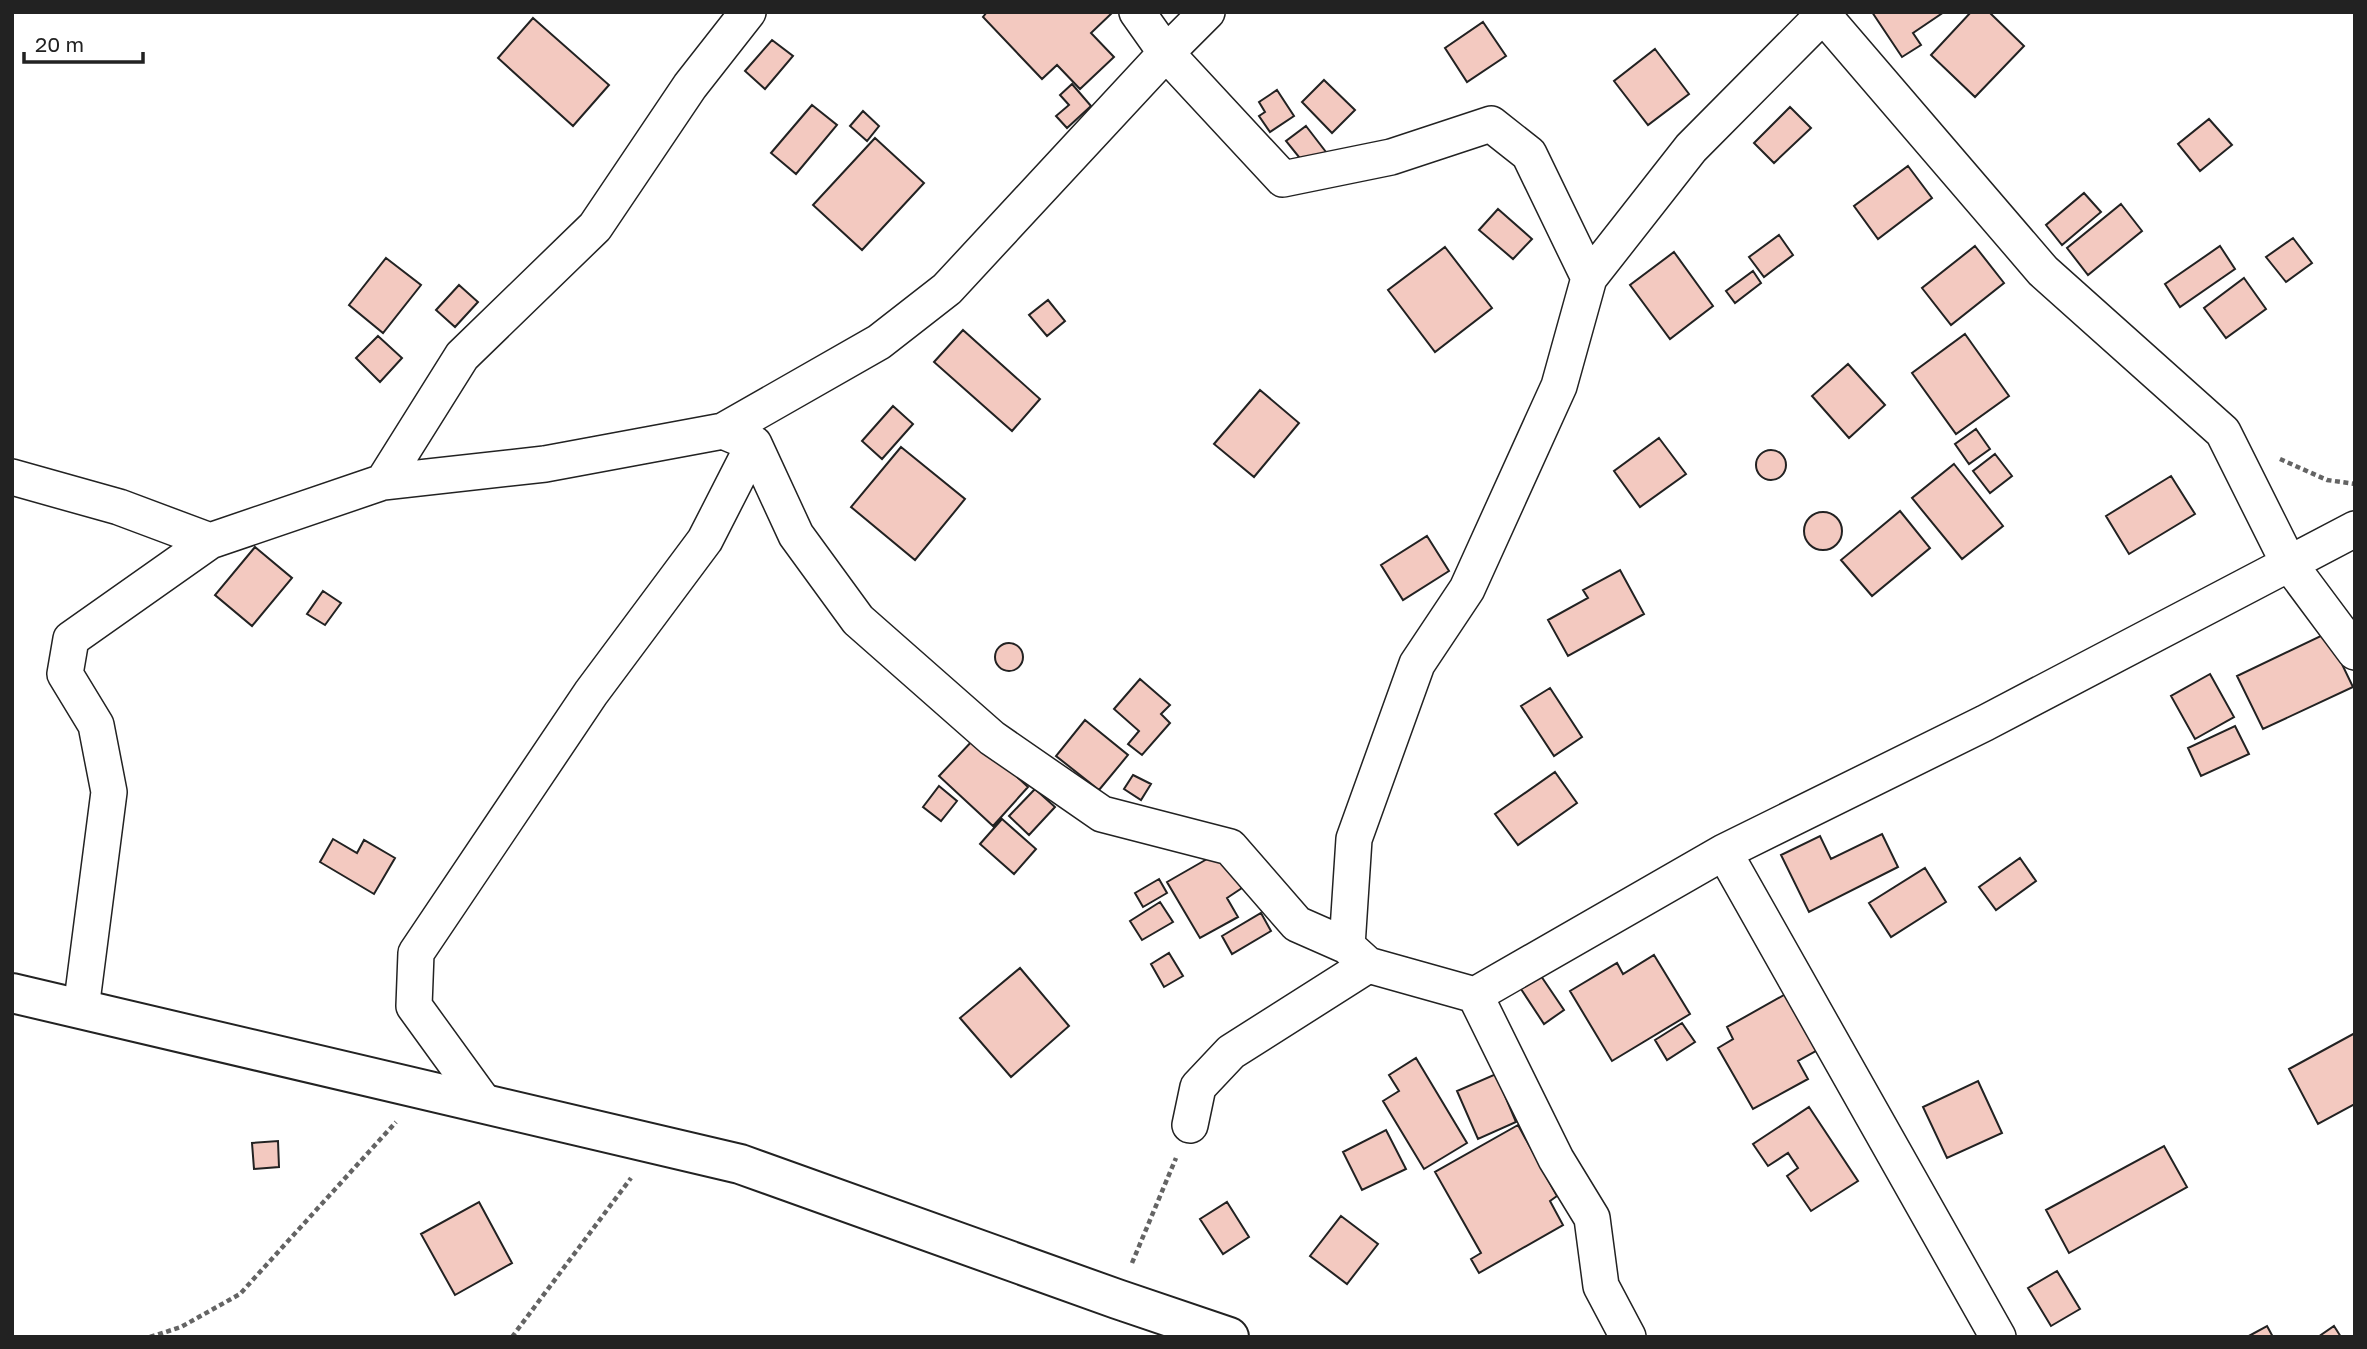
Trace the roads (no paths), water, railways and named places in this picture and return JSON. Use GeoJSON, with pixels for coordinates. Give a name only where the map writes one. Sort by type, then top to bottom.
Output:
{"type":"FeatureCollection","features":[{"type":"Feature","properties":{"kind":"main road"},"geometry":{"type":"LineString","coordinates":[[12,993],[740,1164],[1229,1337]]}},
{"type":"Feature","properties":{"kind":"street"},"geometry":{"type":"LineString","coordinates":[[383,482],[462,356],[594,227],[690,86],[748,12]]}},
{"type":"Feature","properties":{"kind":"street"},"geometry":{"type":"LineString","coordinates":[[1137,12],[1166,53],[1283,179],[1391,157],[1491,124],[1529,154],[1589,278]]}},
{"type":"Feature","properties":{"kind":"street"},"geometry":{"type":"LineString","coordinates":[[81,1009],[109,792],[96,725],[65,674],[71,639],[210,541],[383,482],[739,438],[879,342],[947,289],[1207,12]]}},
{"type":"Feature","properties":{"kind":"street"},"geometry":{"type":"LineString","coordinates":[[1357,956],[1354,839],[1417,664],[1467,589],[1553,398],[1589,278],[1691,148],[1825,14],[2043,271],[2223,432],[2288,562],[2355,652]]}},
{"type":"Feature","properties":{"kind":"street"},"geometry":{"type":"LineString","coordinates":[[739,438],[796,535],[858,620],[992,738],[1102,814],[1230,847],[1297,924],[1357,956],[1475,995],[1556,1159],[1592,1218],[1601,1286],[1628,1337]]}},
{"type":"Feature","properties":{"kind":"street"},"geometry":{"type":"LineString","coordinates":[[485,1104],[414,1006],[416,953],[592,694],[705,540],[739,438]]}},
{"type":"Feature","properties":{"kind":"street"},"geometry":{"type":"LineString","coordinates":[[12,477],[119,507],[210,541]]}},
{"type":"Feature","properties":{"kind":"street"},"geometry":{"type":"LineString","coordinates":[[1475,995],[1724,852],[1985,723],[2355,528]]}},
{"type":"Feature","properties":{"kind":"street"},"geometry":{"type":"LineString","coordinates":[[1724,852],[1998,1337]]}},
{"type":"Feature","properties":{"kind":"street"},"geometry":{"type":"LineString","coordinates":[[1190,1125],[1198,1087],[1231,1052],[1357,956]]}}]}
